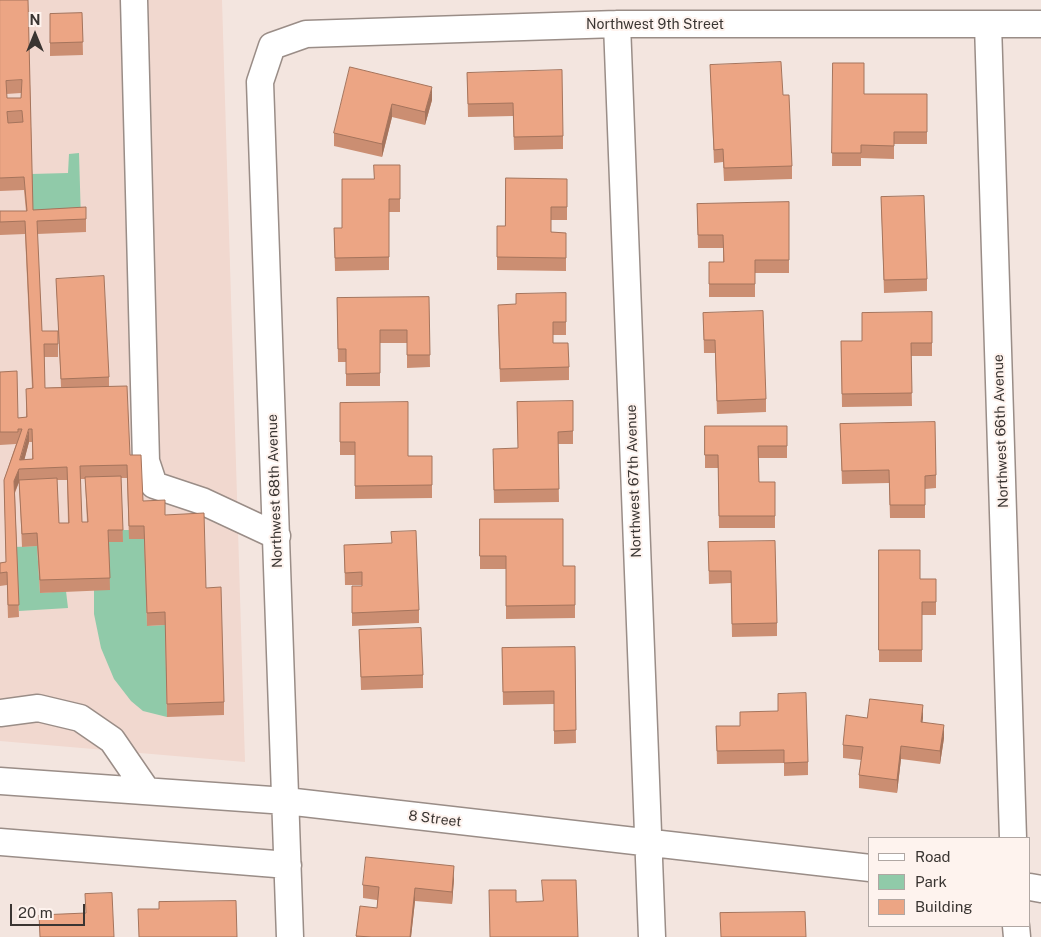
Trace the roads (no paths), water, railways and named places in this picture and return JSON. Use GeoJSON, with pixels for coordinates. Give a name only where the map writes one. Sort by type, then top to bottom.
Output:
{"type":"FeatureCollection","features":[{"type":"Feature","properties":{"kind":"street"},"geometry":{"type":"LineString","coordinates":[[134,0],[146,461],[154,485],[202,501],[277,536]]}},
{"type":"Feature","properties":{"kind":"street","name":"Northwest 9th Street"},"geometry":{"type":"LineString","coordinates":[[272,46],[306,34],[617,24],[1041,24]]}},
{"type":"Feature","properties":{"kind":"street","name":"Northwest 67th Avenue"},"geometry":{"type":"LineString","coordinates":[[617,24],[652,937]]}},
{"type":"Feature","properties":{"kind":"street","name":"Northwest 66th Avenue"},"geometry":{"type":"LineString","coordinates":[[988,24],[1013,837]]}},
{"type":"Feature","properties":{"kind":"street","name":"Northwest 68th Avenue"},"geometry":{"type":"LineString","coordinates":[[272,46],[260,82],[290,937]]}},
{"type":"Feature","properties":{"kind":"street"},"geometry":{"type":"LineString","coordinates":[[0,713],[38,708],[80,718],[112,740],[147,791]]}},
{"type":"Feature","properties":{"kind":"street","name":"8 Street"},"geometry":{"type":"LineString","coordinates":[[0,781],[286,801],[868,868]]}},
{"type":"Feature","properties":{"kind":"street"},"geometry":{"type":"LineString","coordinates":[[0,842],[288,865]]}}]}
